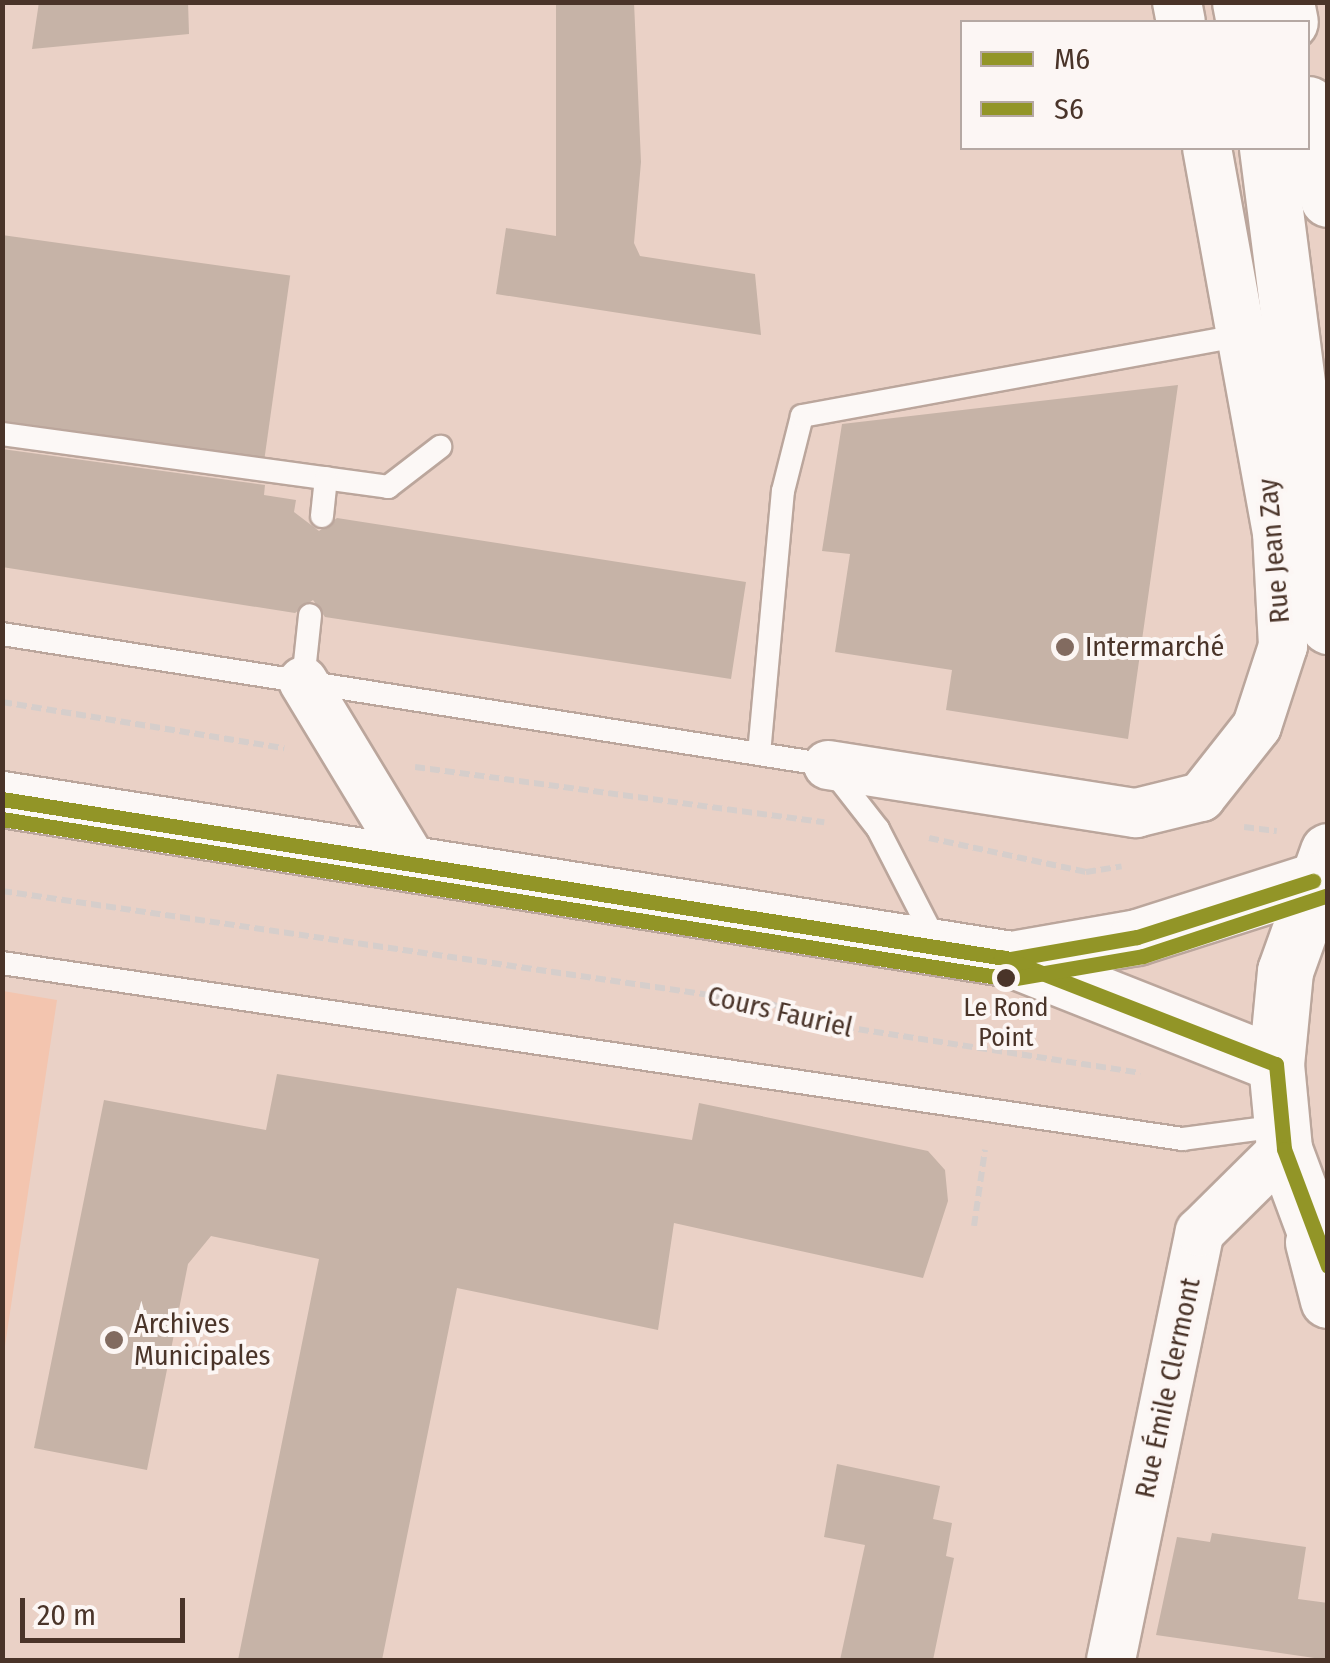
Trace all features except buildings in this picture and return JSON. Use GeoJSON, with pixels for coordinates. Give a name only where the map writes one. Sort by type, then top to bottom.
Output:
{"type":"FeatureCollection","features":[{"type":"Feature","properties":{"kind":"main road"},"geometry":{"type":"LineString","coordinates":[[1310,114],[1328,199]]}},
{"type":"Feature","properties":{"kind":"main road"},"geometry":{"type":"LineString","coordinates":[[1267,150],[1328,626]]}},
{"type":"Feature","properties":{"kind":"main road"},"geometry":{"type":"LineString","coordinates":[[2,800],[1010,959],[1276,1064]]}},
{"type":"Feature","properties":{"kind":"main road"},"geometry":{"type":"LineString","coordinates":[[1010,959],[1137,937],[1320,866]]}},
{"type":"Feature","properties":{"kind":"main road"},"geometry":{"type":"LineString","coordinates":[[1320,866],[1285,971],[1276,1064],[1283,1138],[1320,1255],[1328,1300]]}},
{"type":"Feature","properties":{"kind":"street","name":"Rue Jean Zay"},"geometry":{"type":"LineString","coordinates":[[828,765],[1136,813],[1200,797],[1257,726],[1283,646],[1277,533],[1245,335],[1207,150]]}},
{"type":"Feature","properties":{"kind":"street"},"geometry":{"type":"LineString","coordinates":[[303,681],[414,864]]}},
{"type":"Feature","properties":{"kind":"street","name":"Rue Émile Clermont"},"geometry":{"type":"LineString","coordinates":[[1111,1660],[1200,1232],[1283,1138]]}},
{"type":"Feature","properties":{"kind":"lane"},"geometry":{"type":"LineString","coordinates":[[759,754],[784,491],[802,416],[1245,335]]}},
{"type":"Feature","properties":{"kind":"lane"},"geometry":{"type":"LineString","coordinates":[[2,434],[388,487],[440,447]]}},
{"type":"Feature","properties":{"kind":"lane"},"geometry":{"type":"LineString","coordinates":[[322,516],[326,478]]}},
{"type":"Feature","properties":{"kind":"lane"},"geometry":{"type":"LineString","coordinates":[[303,681],[310,615]]}},
{"type":"Feature","properties":{"kind":"lane"},"geometry":{"type":"LineString","coordinates":[[2,634],[828,765],[878,830],[938,945]]}},
{"type":"Feature","properties":{"kind":"lane"},"geometry":{"type":"LineString","coordinates":[[2,963],[1183,1139],[1283,1138]]}},
{"type":"Feature","properties":{"kind":"path"},"geometry":{"type":"LineString","coordinates":[[2,702],[348,758],[878,830],[1086,872],[1136,864]]}},
{"type":"Feature","properties":{"kind":"path","name":"Cours Fauriel"},"geometry":{"type":"LineString","coordinates":[[2,891],[771,1004],[844,1027],[1123,1075],[1161,1072]]}},
{"type":"Feature","properties":{"kind":"path"},"geometry":{"type":"LineString","coordinates":[[974,1226],[986,1144]]}},
{"type":"Feature","properties":{"kind":"shaded area"},"geometry":{"type":"Polygon","coordinates":[[[2,991],[57,1000],[3,1359],[2,991]]]}},
{"type":"Feature","properties":{"kind":"transit line","name":"M6"},"geometry":{"type":"LineString","coordinates":[[2,799],[1011,959],[1137,937],[1313,881]]}},
{"type":"Feature","properties":{"kind":"transit line","name":"S6"},"geometry":{"type":"LineString","coordinates":[[2,819],[1010,979],[1143,956],[1328,895]]}},
{"type":"Feature","properties":{"kind":"transit line","name":"M6"},"geometry":{"type":"LineString","coordinates":[[1001,957],[1276,1064]]}},
{"type":"Feature","properties":{"kind":"transit line","name":"M6"},"geometry":{"type":"LineString","coordinates":[[1276,1064],[1284,1149],[1328,1266]]}},
{"type":"Feature","properties":{"kind":"place","name":"Intermarché"},"geometry":{"type":"Point","coordinates":[1065,647]}},
{"type":"Feature","properties":{"kind":"place","name":"Le Rond Point"},"geometry":{"type":"Point","coordinates":[1006,978]}},
{"type":"Feature","properties":{"kind":"place","name":"Archives Municipales"},"geometry":{"type":"Point","coordinates":[114,1340]}}]}
